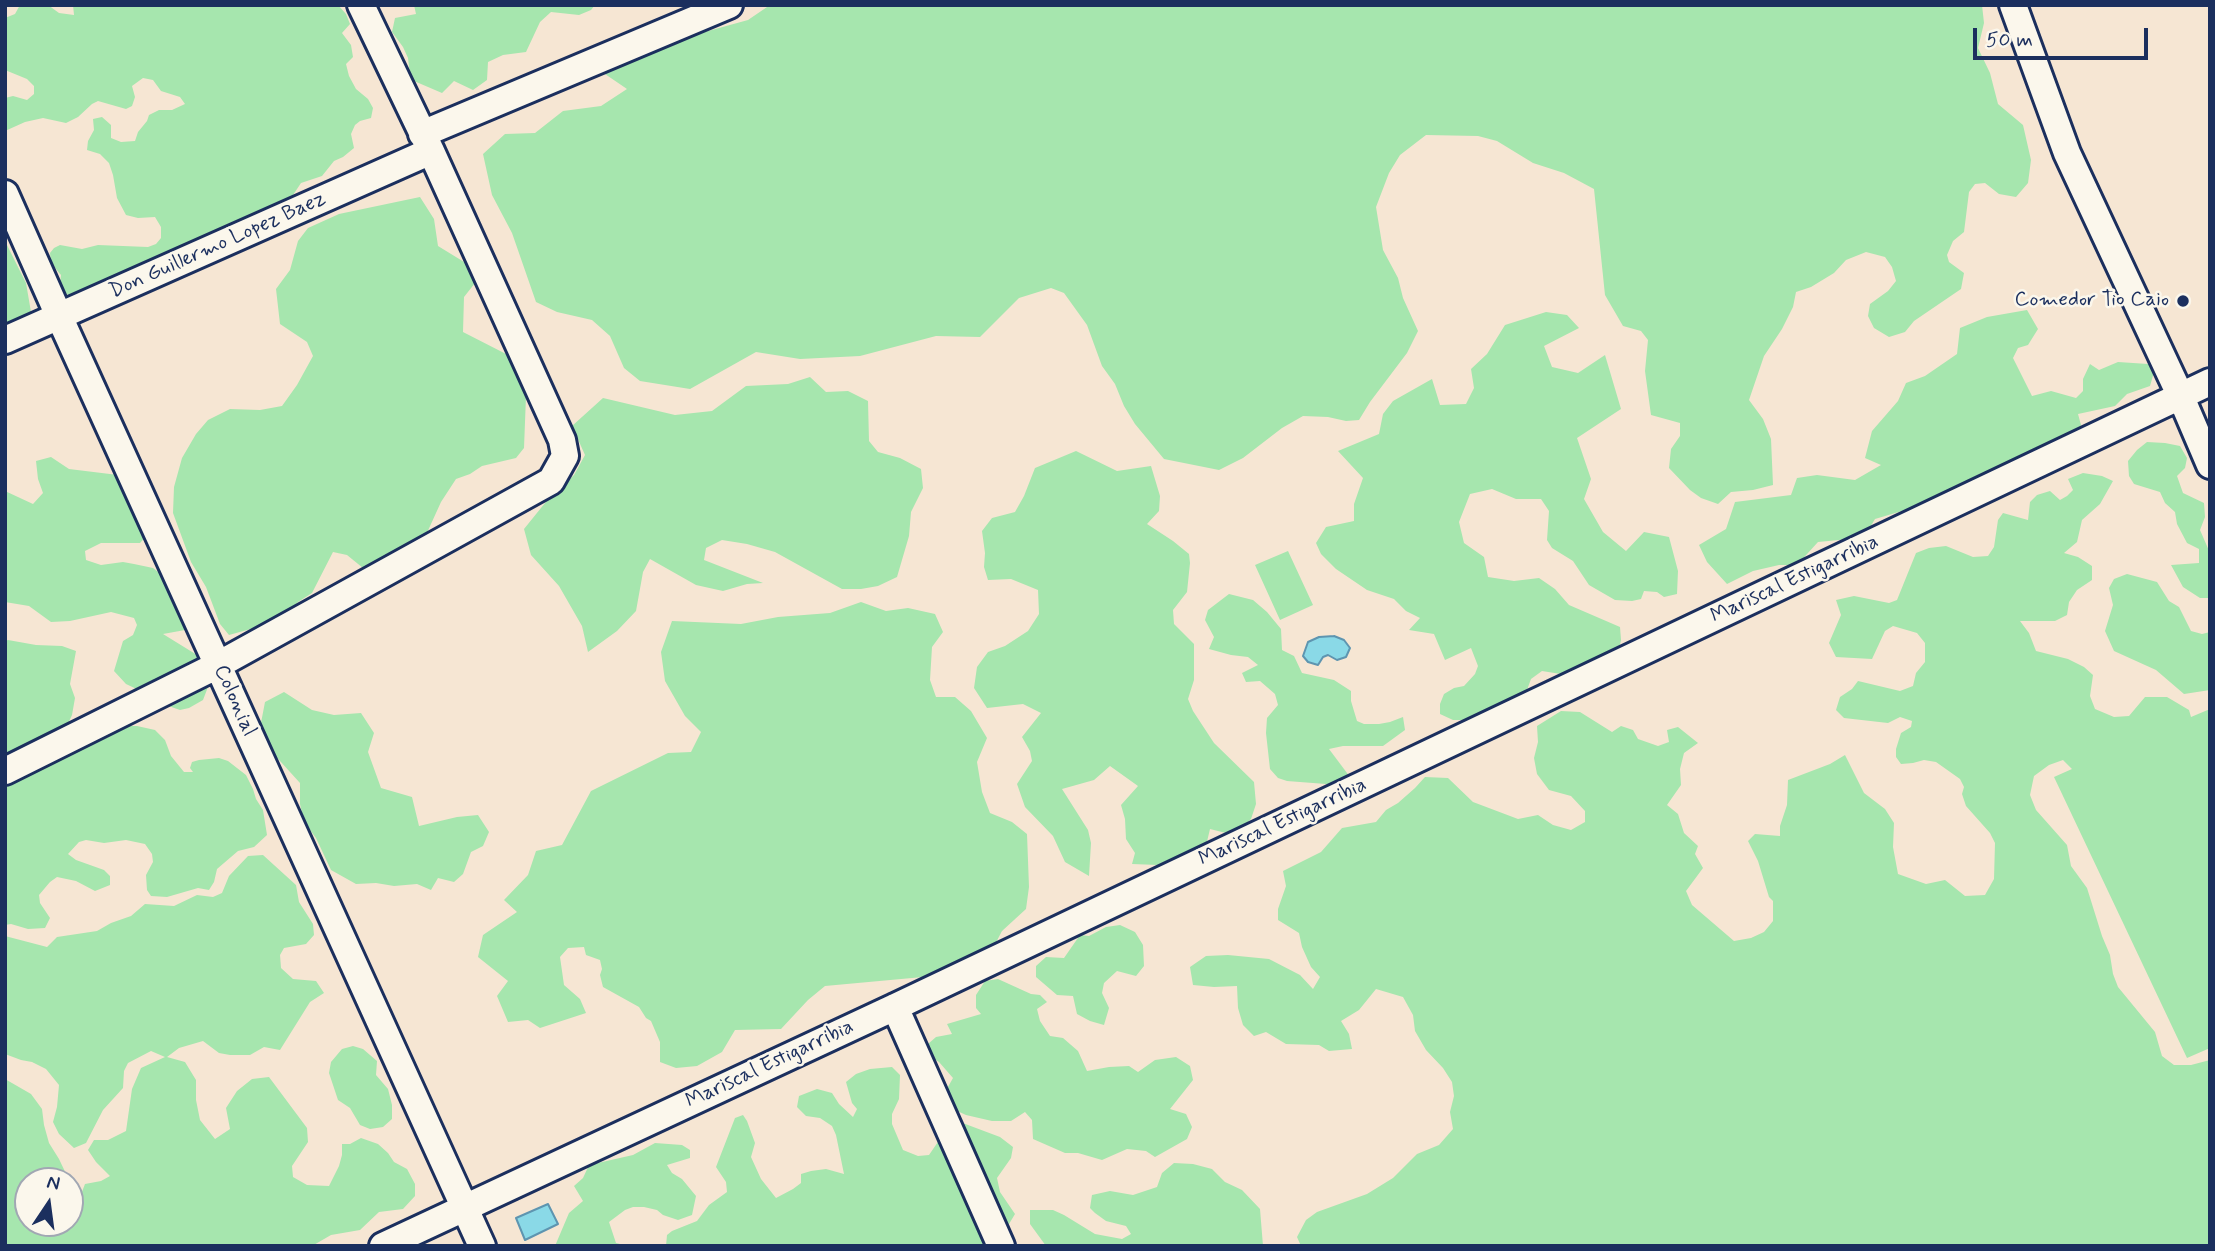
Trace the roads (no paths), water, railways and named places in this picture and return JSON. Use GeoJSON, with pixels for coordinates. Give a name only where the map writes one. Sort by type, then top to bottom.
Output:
{"type":"FeatureCollection","features":[{"type":"Feature","properties":{"kind":"street"},"geometry":{"type":"LineString","coordinates":[[5,771],[218,665],[551,481],[565,456],[562,440],[361,5]]}},
{"type":"Feature","properties":{"kind":"street","name":"Don Guillermo Lopez Baez"},"geometry":{"type":"LineString","coordinates":[[5,340],[426,142],[729,5]]}},
{"type":"Feature","properties":{"kind":"street"},"geometry":{"type":"LineString","coordinates":[[2013,5],[2067,153],[2210,465]]}},
{"type":"Feature","properties":{"kind":"street","name":"Colonial"},"geometry":{"type":"LineString","coordinates":[[5,194],[482,1246]]}},
{"type":"Feature","properties":{"kind":"street","name":"Mariscal Estigarribia"},"geometry":{"type":"LineString","coordinates":[[383,1246],[895,1007],[2210,382]]}},
{"type":"Feature","properties":{"kind":"street"},"geometry":{"type":"LineString","coordinates":[[895,1007],[1001,1246]]}},
{"type":"Feature","properties":{"kind":"water"},"geometry":{"type":"Polygon","coordinates":[[[1334,636],[1344,640],[1350,648],[1346,657],[1337,660],[1328,655],[1323,657],[1318,665],[1308,662],[1303,656],[1308,642],[1319,637],[1334,636]]]}},
{"type":"Feature","properties":{"kind":"water"},"geometry":{"type":"Polygon","coordinates":[[[548,1204],[558,1224],[525,1240],[516,1218],[548,1204]]]}},
{"type":"Feature","properties":{"kind":"place","name":"Comedor Tio Caio"},"geometry":{"type":"Point","coordinates":[2183,301]}}]}
